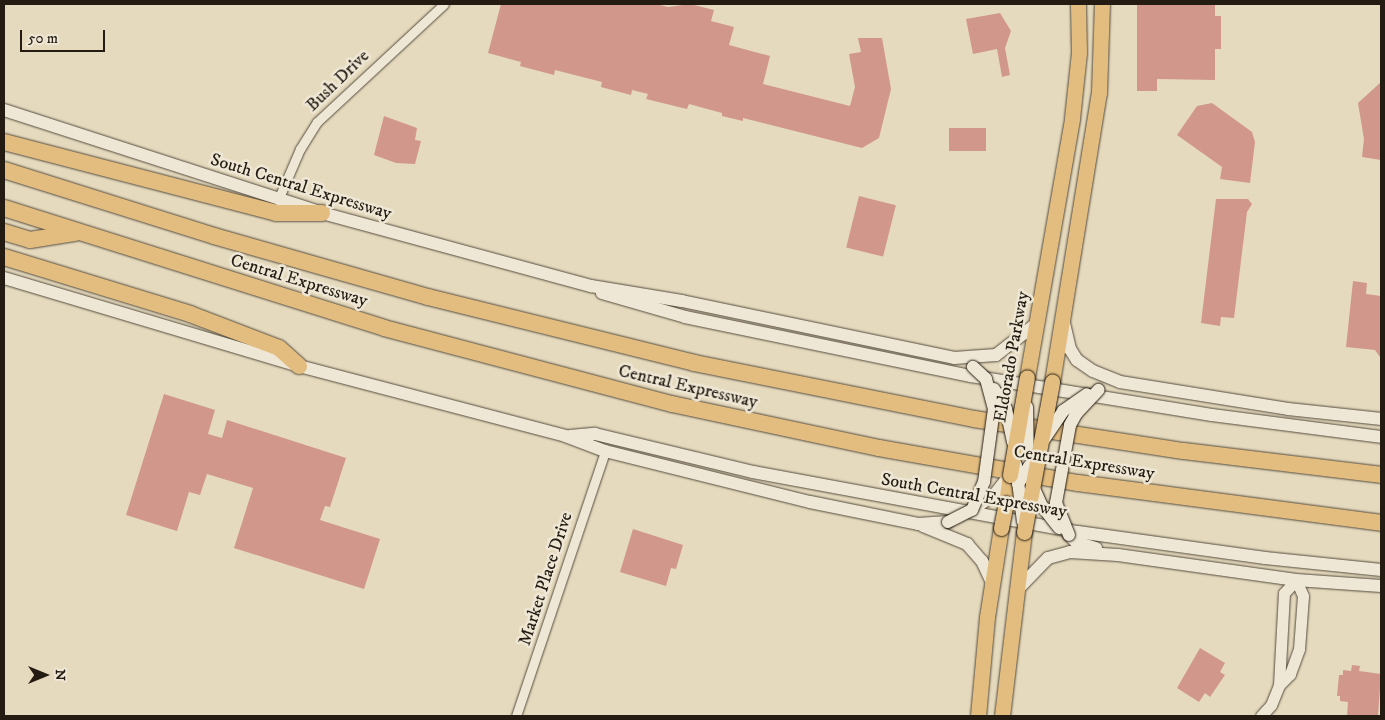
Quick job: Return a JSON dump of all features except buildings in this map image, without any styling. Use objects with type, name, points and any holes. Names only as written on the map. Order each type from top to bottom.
[{"type":"highway","points":[[4,142],[276,213],[322,213]]},
{"type":"highway","name":"Central Expressway","points":[[4,170],[214,236],[428,297],[714,367],[974,419],[1194,452],[1381,475]]},
{"type":"highway","name":"Central Expressway","points":[[4,208],[401,333],[672,404],[879,448],[1069,482],[1381,523]]},
{"type":"highway","points":[[4,232],[30,240],[80,232]]},
{"type":"highway","points":[[4,257],[190,314],[279,348],[299,366]]},
{"type":"main road","name":"Eldorado Parkway","points":[[1002,716],[1024,532],[1023,465],[1027,377],[1072,118],[1079,54],[1078,4]]},
{"type":"main road","name":"Eldorado Parkway","points":[[978,716],[992,582],[1006,503],[1045,418],[1052,382],[1099,93],[1102,4]]},
{"type":"main road","name":"South Central Expressway","points":[[4,110],[278,200],[591,286],[682,301],[954,358]]},
{"type":"main road","name":"South Central Expressway","points":[[4,278],[299,366],[565,436],[605,451],[810,502],[918,524]]},
{"type":"main road","name":"South Central Expressway","points":[[591,286],[610,298],[685,317],[971,376],[1212,415],[1381,437]]},
{"type":"main road","points":[[1064,311],[1066,338],[1073,355],[1086,368],[1120,382],[1288,409],[1381,419]]},
{"type":"main road","points":[[954,358],[996,355],[1036,324]]},
{"type":"main road","points":[[954,358],[973,367],[986,380],[1006,409],[1023,465],[1050,516],[1073,539],[1118,555]]},
{"type":"main road","points":[[972,510],[984,482],[994,418],[993,400],[986,380]]},
{"type":"main road","points":[[918,524],[948,522],[972,510],[995,494],[1023,465],[1063,411],[1080,398],[1120,382]]},
{"type":"main road","points":[[1073,539],[1056,503],[1070,425],[1076,414],[1098,390]]},
{"type":"main road","name":"South Central Expressway","points":[[565,436],[594,434],[752,472],[934,508],[1112,538],[1265,558],[1381,570]]},
{"type":"main road","points":[[1023,465],[1030,465],[1023,465]]},
{"type":"main road","points":[[918,524],[967,544],[982,561],[992,582]]},
{"type":"main road","points":[[1016,590],[1037,567],[1054,555],[1070,552],[1118,555],[1296,580],[1381,586]]},
{"type":"main road","points":[[979,695],[986,716]]},
{"type":"street","name":"Bush Drive","points":[[278,200],[297,154],[317,122],[444,4]]},
{"type":"street","name":"Market Place Drive","points":[[516,716],[605,451]]},
{"type":"street","points":[[1261,716],[1271,705],[1279,684],[1284,593],[1296,580],[1303,596],[1299,648],[1290,674],[1279,684]]}]
